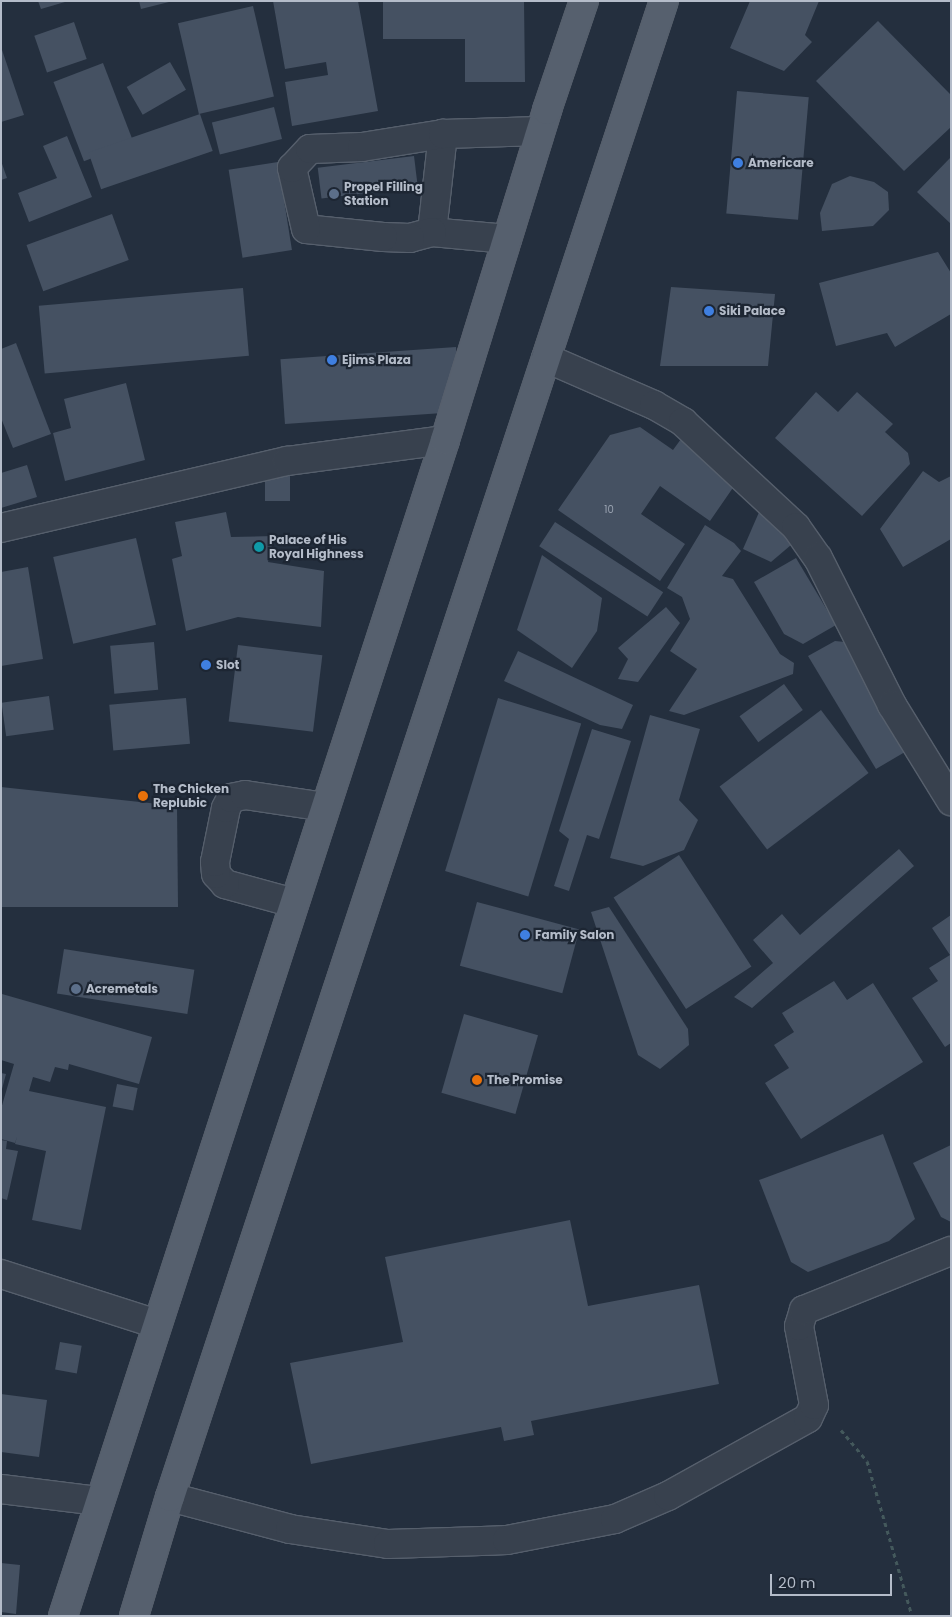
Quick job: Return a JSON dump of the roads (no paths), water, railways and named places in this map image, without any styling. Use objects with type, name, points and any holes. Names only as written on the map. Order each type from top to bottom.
[{"type":"main road","points":[[63,1616],[445,440],[540,130],[584,1]]},
{"type":"main road","points":[[134,1616],[170,1497],[664,1]]},
{"type":"street","points":[[507,239],[432,232],[410,238],[383,237],[306,229],[292,168],[310,149],[362,147],[443,134],[540,130]]},
{"type":"street","points":[[432,232],[443,134]]},
{"type":"street","points":[[546,358],[654,405],[683,422],[796,528],[818,558],[892,705],[951,801]]},
{"type":"street","points":[[1,528],[287,462],[445,440]]},
{"type":"street","points":[[294,903],[225,884],[216,874],[215,862],[226,808],[231,798],[245,795],[325,807]]},
{"type":"street","points":[[170,1497],[290,1529],[388,1544],[507,1540],[615,1519],[668,1496],[808,1418],[814,1405],[799,1326],[804,1310],[951,1251]]},
{"type":"street","points":[[1,1274],[157,1324]]},
{"type":"street","points":[[1,1490],[99,1501]]},
{"type":"place","name":"Americare","points":[[738,163]]},
{"type":"place","name":"Propel Filling Station","points":[[334,194]]},
{"type":"place","name":"Siki Palace","points":[[709,311]]},
{"type":"place","name":"Ejims Plaza","points":[[332,360]]},
{"type":"place","name":"Palace of His Royal Highness","points":[[259,547]]},
{"type":"place","name":"Slot","points":[[206,665]]},
{"type":"place","name":"The Chicken Replubic","points":[[143,796]]},
{"type":"place","name":"Family Salon","points":[[525,935]]},
{"type":"place","name":"Acremetals","points":[[76,989]]},
{"type":"place","name":"The Promise","points":[[477,1080]]}]
